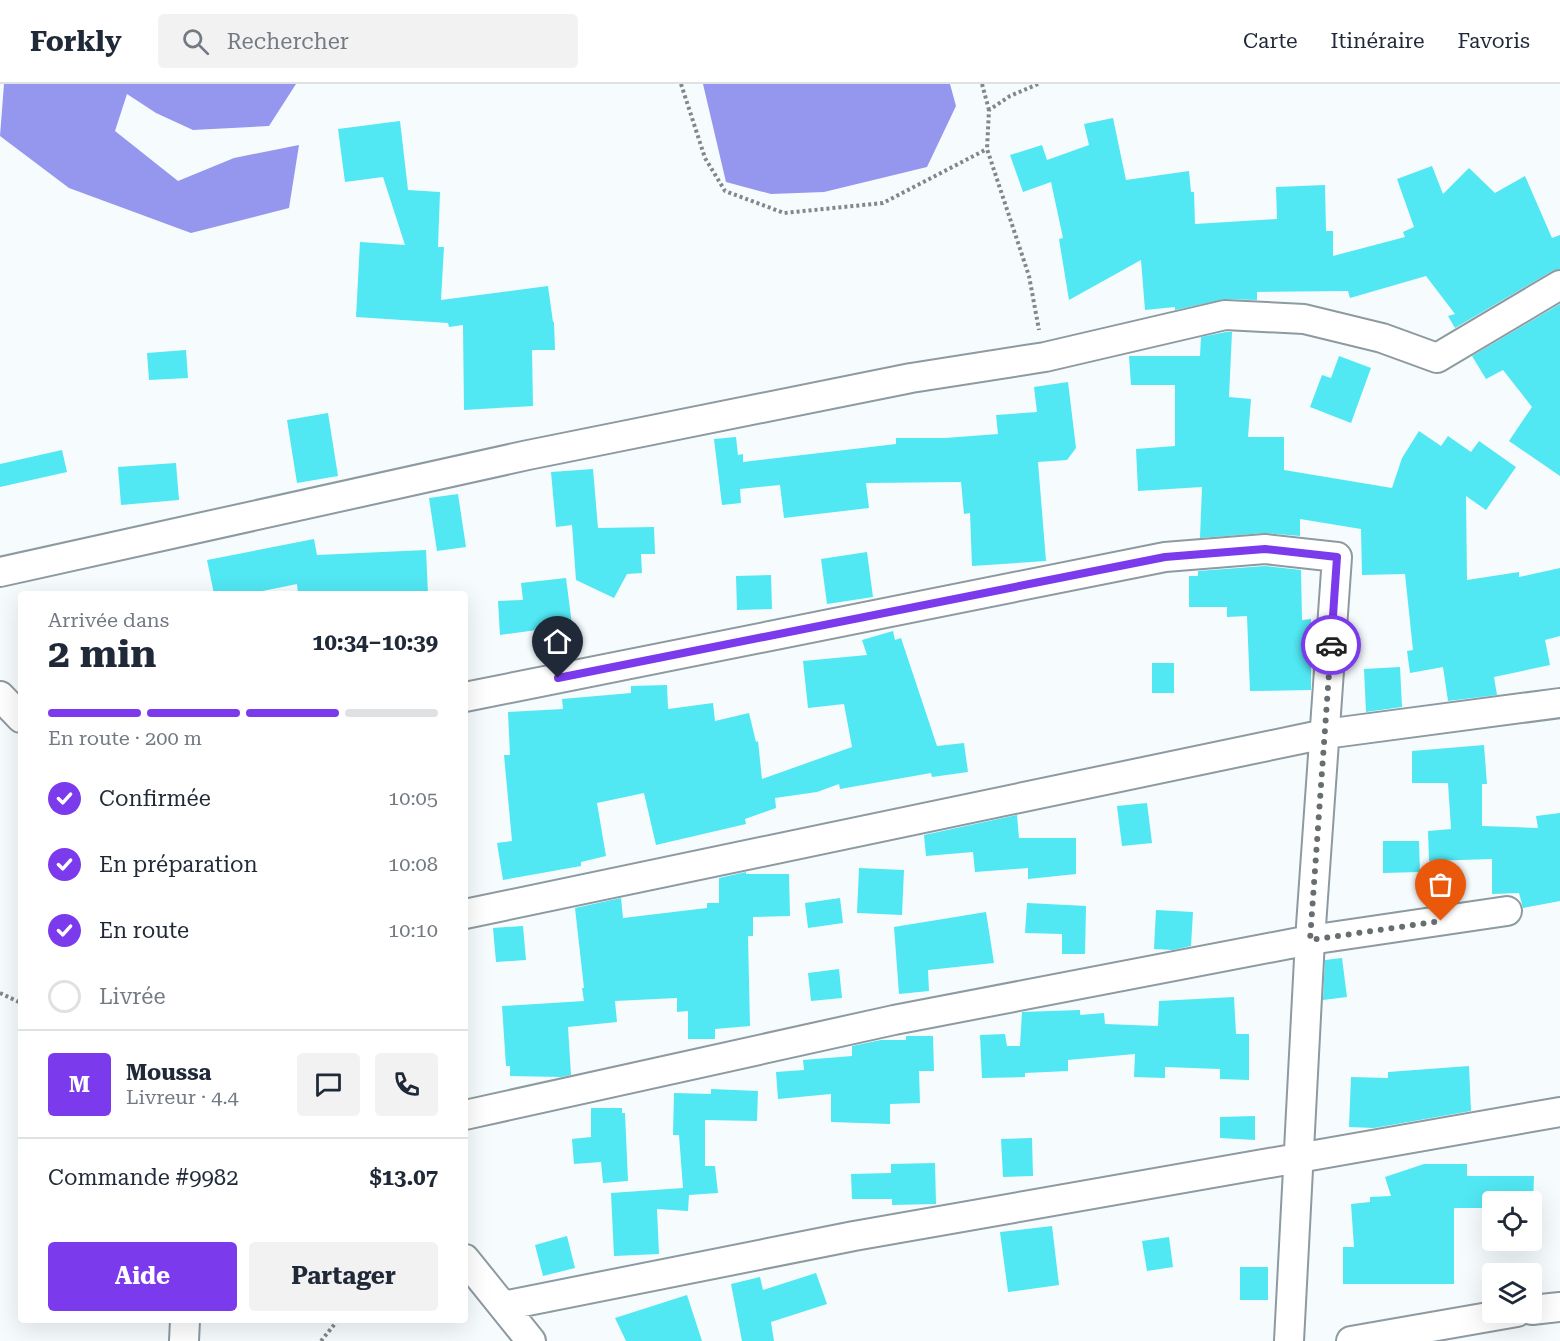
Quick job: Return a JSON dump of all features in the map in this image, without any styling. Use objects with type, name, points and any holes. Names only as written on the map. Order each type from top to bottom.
[{"type":"street","points":[[0,572],[528,455],[911,378],[1044,357],[1225,315],[1304,319],[1382,338],[1437,358],[1560,285]]},
{"type":"street","points":[[468,696],[1165,557],[1265,549],[1337,557],[1310,940],[1289,1341]]},
{"type":"street","points":[[0,696],[18,715]]},
{"type":"street","points":[[468,913],[1325,734],[1560,703]]},
{"type":"street","points":[[468,1114],[894,1020],[1310,940],[1507,911]]},
{"type":"street","points":[[503,1306],[854,1236],[1560,1112]]},
{"type":"street","points":[[468,1263],[531,1341]]},
{"type":"street","points":[[1542,1309],[1560,1307]]},
{"type":"street","points":[[1351,1341],[1482,1318]]},
{"type":"street","points":[[184,1341],[185,1323]]},
{"type":"path","points":[[681,84],[705,158],[725,191],[784,213],[883,203],[987,148]]},
{"type":"path","points":[[982,84],[989,110],[987,148],[1029,276],[1044,357]]},
{"type":"path","points":[[989,110],[1010,96],[1038,84]]},
{"type":"path","points":[[0,993],[18,1002]]},
{"type":"path","points":[[321,1341],[336,1323]]},
{"type":"water","points":[[4,84],[296,84],[269,126],[193,130],[156,113],[127,94],[115,131],[178,181],[234,158],[299,145],[289,208],[191,233],[69,188],[0,136]]},
{"type":"water","points":[[703,84],[950,84],[956,106],[927,167],[824,192],[771,194],[726,182]]},
{"type":"building","points":[[1113,118],[1126,180],[1189,171],[1191,192],[1194,192],[1195,224],[1277,219],[1276,187],[1325,185],[1326,231],[1333,231],[1333,256],[1405,237],[1403,232],[1414,227],[1397,179],[1432,166],[1443,194],[1469,168],[1495,193],[1525,176],[1552,238],[1560,235],[1560,269],[1552,271],[1455,328],[1448,316],[1455,314],[1426,276],[1350,298],[1348,291],[1257,292],[1257,300],[1226,299],[1175,310],[1175,307],[1145,310],[1141,260],[1069,300],[1059,239],[1063,238],[1051,182],[1023,192],[1010,155],[1042,145],[1047,160],[1089,145],[1084,124]]},
{"type":"building","points":[[400,121],[408,190],[440,192],[438,247],[444,247],[441,300],[548,286],[554,322],[555,350],[532,350],[533,406],[464,410],[463,325],[449,327],[448,323],[356,317],[360,242],[405,245],[383,177],[345,182],[338,129]]},
{"type":"building","points":[[1560,304],[1560,476],[1509,441],[1532,407],[1503,370],[1486,379],[1472,356]]},
{"type":"building","points":[[1232,332],[1229,397],[1251,399],[1248,437],[1284,437],[1284,470],[1392,488],[1402,458],[1419,431],[1441,446],[1448,436],[1471,452],[1479,441],[1516,467],[1486,510],[1466,496],[1467,580],[1519,572],[1519,577],[1560,568],[1560,636],[1545,640],[1550,665],[1494,677],[1497,695],[1448,701],[1443,667],[1410,673],[1407,651],[1413,650],[1405,574],[1362,575],[1361,529],[1300,519],[1300,536],[1264,533],[1200,538],[1202,487],[1138,491],[1136,449],[1175,446],[1175,385],[1131,385],[1129,356],[1200,356],[1201,337]]},
{"type":"building","points":[[186,350],[188,378],[149,380],[147,353]]},
{"type":"building","points":[[1339,356],[1371,368],[1351,423],[1310,407],[1322,375],[1331,378]]},
{"type":"building","points":[[1068,382],[1076,448],[1067,460],[1038,462],[1046,561],[972,566],[970,513],[964,514],[961,482],[866,483],[869,508],[784,518],[780,485],[740,489],[741,503],[722,505],[714,439],[736,437],[738,455],[743,454],[743,462],[896,444],[896,438],[945,438],[998,434],[996,415],[1037,412],[1034,387]]},
{"type":"building","points":[[328,413],[338,476],[297,483],[287,420]]},
{"type":"building","points":[[62,450],[67,472],[0,487],[0,464]]},
{"type":"building","points":[[176,463],[179,500],[121,505],[118,467]]},
{"type":"building","points":[[593,469],[598,528],[654,527],[655,554],[641,554],[642,573],[627,574],[614,598],[576,580],[572,525],[556,527],[551,472]]},
{"type":"building","points":[[458,494],[466,547],[437,551],[429,498]]},
{"type":"building","points":[[314,539],[317,555],[426,550],[428,591],[298,591],[297,584],[263,591],[213,591],[207,560]]},
{"type":"building","points":[[867,552],[873,597],[827,604],[821,559]]},
{"type":"building","points":[[1265,566],[1301,570],[1302,620],[1311,619],[1311,690],[1250,691],[1247,616],[1227,617],[1227,607],[1189,607],[1189,576],[1198,576],[1198,571]]},
{"type":"building","points":[[771,575],[772,609],[737,610],[736,576]]},
{"type":"building","points":[[566,578],[572,625],[500,635],[498,601],[523,600],[521,583]]},
{"type":"building","points":[[893,631],[895,640],[901,638],[937,746],[964,743],[968,772],[932,777],[931,773],[840,789],[839,784],[817,792],[775,798],[776,808],[745,819],[746,824],[656,845],[644,793],[597,803],[606,856],[581,862],[581,866],[503,880],[497,843],[512,841],[504,755],[510,755],[508,712],[563,709],[562,699],[631,693],[631,686],[667,685],[668,709],[713,703],[715,721],[749,713],[756,742],[758,741],[762,779],[852,747],[844,704],[808,708],[803,661],[867,655],[862,640]]},
{"type":"building","points":[[1152,663],[1174,663],[1174,693],[1152,693]]},
{"type":"building","points":[[1400,667],[1402,707],[1366,712],[1364,669]]},
{"type":"building","points":[[1484,745],[1487,784],[1482,784],[1482,826],[1538,828],[1536,816],[1560,813],[1560,901],[1523,908],[1519,893],[1492,894],[1492,859],[1429,861],[1428,831],[1451,829],[1448,783],[1412,783],[1412,751]]},
{"type":"building","points":[[1147,803],[1152,843],[1122,846],[1117,806]]},
{"type":"building","points":[[1017,815],[1019,838],[1076,838],[1076,874],[1028,879],[1028,868],[975,872],[973,852],[926,856],[924,835]]},
{"type":"building","points":[[1383,841],[1419,841],[1420,872],[1383,873]]},
{"type":"building","points":[[859,868],[904,870],[902,915],[857,913]]},
{"type":"building","points":[[746,872],[746,874],[789,874],[790,916],[753,917],[753,936],[748,936],[750,1026],[715,1029],[715,1039],[688,1039],[688,1011],[677,1012],[677,998],[615,1001],[617,1022],[568,1027],[571,1075],[561,1077],[510,1076],[510,1066],[506,1066],[502,1006],[584,1001],[575,908],[621,898],[623,918],[707,908],[707,903],[719,903],[719,878]]},
{"type":"building","points":[[840,898],[843,923],[808,928],[805,903]]},
{"type":"building","points":[[1027,903],[1086,906],[1085,954],[1062,954],[1062,934],[1025,933]]},
{"type":"building","points":[[1156,910],[1193,912],[1191,946],[1173,950],[1154,949]]},
{"type":"building","points":[[986,912],[994,963],[928,970],[929,991],[899,994],[894,927]]},
{"type":"building","points":[[523,926],[526,960],[496,962],[493,928]]},
{"type":"building","points":[[1342,958],[1347,997],[1323,1000],[1325,960]]},
{"type":"building","points":[[839,969],[842,998],[811,1001],[808,973]]},
{"type":"building","points":[[1234,997],[1236,1034],[1249,1034],[1249,1080],[1220,1079],[1220,1069],[1165,1067],[1165,1078],[1134,1077],[1135,1054],[1068,1060],[1068,1071],[1025,1073],[1025,1077],[982,1078],[980,1035],[1005,1034],[1007,1046],[1020,1046],[1022,1012],[1080,1010],[1080,1015],[1104,1013],[1105,1024],[1158,1026],[1159,1001]]},
{"type":"building","points":[[906,1036],[933,1036],[934,1071],[919,1071],[920,1103],[890,1104],[890,1124],[831,1122],[831,1094],[778,1099],[776,1072],[804,1070],[803,1060],[852,1056],[852,1046],[881,1040],[906,1040]]},
{"type":"building","points":[[1469,1066],[1471,1111],[1374,1128],[1349,1127],[1351,1077],[1388,1078],[1388,1072]]},
{"type":"building","points":[[711,1089],[758,1091],[757,1121],[705,1120],[705,1166],[715,1166],[718,1193],[689,1195],[688,1211],[657,1209],[659,1254],[614,1256],[611,1193],[683,1188],[679,1135],[673,1135],[674,1093],[711,1094]]},
{"type":"building","points":[[591,1108],[622,1108],[622,1113],[625,1113],[628,1181],[603,1183],[601,1162],[574,1164],[572,1139],[591,1137]]},
{"type":"building","points":[[1255,1116],[1255,1140],[1220,1138],[1220,1117]]},
{"type":"building","points":[[1032,1138],[1033,1176],[1003,1177],[1001,1139]]},
{"type":"building","points":[[935,1163],[936,1204],[892,1205],[892,1199],[852,1199],[851,1174],[891,1173],[891,1164]]},
{"type":"building","points":[[1424,1164],[1467,1164],[1467,1176],[1534,1176],[1533,1191],[1482,1191],[1482,1208],[1454,1208],[1454,1284],[1343,1284],[1343,1247],[1354,1247],[1351,1204],[1370,1202],[1370,1197],[1391,1196],[1385,1177]]},
{"type":"building","points":[[1052,1226],[1059,1285],[1008,1292],[1000,1232]]},
{"type":"building","points":[[567,1236],[575,1268],[543,1276],[535,1245]]},
{"type":"building","points":[[1169,1237],[1173,1267],[1147,1271],[1142,1241]]},
{"type":"building","points":[[1240,1267],[1268,1267],[1268,1300],[1240,1300]]},
{"type":"building","points":[[816,1273],[827,1304],[771,1322],[774,1341],[742,1341],[731,1284],[760,1277],[763,1290]]},
{"type":"building","points":[[687,1295],[702,1341],[626,1341],[615,1318]]},
{"type":"way so far","points":[[1331,645],[1310,940],[1441,921]]},
{"type":"route","points":[[558,678],[1165,557],[1265,549],[1337,557],[1331,645]]}]
